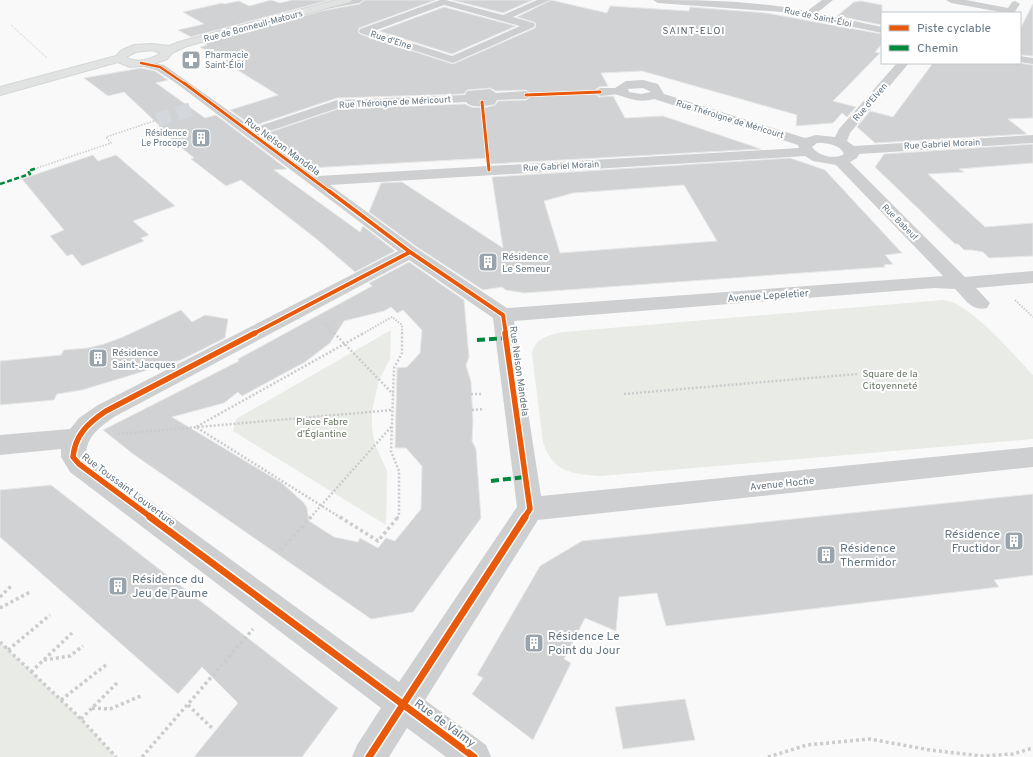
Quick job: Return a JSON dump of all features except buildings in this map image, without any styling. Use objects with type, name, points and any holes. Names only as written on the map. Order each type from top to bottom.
[{"type":"main road","name":"Rue de Bonneuil-Matours","points":[[119,61],[123,54],[131,50],[183,44],[347,0]]},
{"type":"main road","name":"Rue de Bonneuil-Matours","points":[[162,59],[183,44]]},
{"type":"main road","points":[[157,47],[162,59]]},
{"type":"main road","points":[[0,91],[119,61],[141,63]]},
{"type":"street","points":[[320,7],[359,0]]},
{"type":"street","name":"Rue de Saint-Éloi","points":[[658,0],[782,9],[881,30]]},
{"type":"street","points":[[741,6],[742,3],[756,0]]},
{"type":"street","points":[[782,9],[792,0]]},
{"type":"street","points":[[809,15],[828,0]]},
{"type":"street","points":[[951,0],[1010,11],[1015,4]]},
{"type":"street","points":[[992,0],[1027,6]]},
{"type":"street","points":[[504,18],[540,1]]},
{"type":"street","name":"Rue d'Elne","points":[[443,2],[504,18],[530,25],[453,60],[364,31],[443,2]]},
{"type":"street","points":[[1021,58],[1033,61]]},
{"type":"street","name":"Rue Nelson Mandela","points":[[141,63],[162,59],[204,105],[251,133],[410,252],[503,315],[530,509]]},
{"type":"street","name":"Rue d'Elven","points":[[843,151],[844,132],[902,64]]},
{"type":"street","name":"Rue Théroigne de Méricourt","points":[[600,92],[623,91],[624,94],[637,98],[650,98],[654,95],[807,147]]},
{"type":"street","name":"Rue Théroigne de Méricourt","points":[[251,133],[337,104],[471,98],[471,94],[490,93],[490,97],[526,95]]},
{"type":"street","name":"Rue Gabriel Morain","points":[[315,180],[807,147],[816,139],[843,151]]},
{"type":"street","name":"Rue Gabriel Morain","points":[[807,147],[826,160],[843,151],[1033,139]]},
{"type":"street","name":"Rue Babeuf","points":[[843,151],[960,283],[980,303]]},
{"type":"street","name":"Rue Toussaint Louverture","points":[[403,704],[79,464],[72,457],[76,438],[88,423],[106,411],[410,252]]},
{"type":"street","name":"Avenue Lepeletier","points":[[503,315],[934,282],[960,283],[1033,277]]},
{"type":"street","points":[[0,445],[76,438]]},
{"type":"street","name":"Avenue Hoche","points":[[530,509],[1033,457]]},
{"type":"street","points":[[369,757],[530,509]]},
{"type":"street","name":"Rue de Valmy","points":[[403,704],[474,757]]},
{"type":"path","points":[[10,25],[50,60]]},
{"type":"path","points":[[37,168],[111,144],[106,137],[157,120]]},
{"type":"path","points":[[392,317],[402,325],[402,353],[394,368],[394,402],[392,410],[394,416],[391,451],[400,470],[398,516],[378,541],[196,427],[392,317]]},
{"type":"path","points":[[320,320],[393,394]]},
{"type":"path","points":[[624,394],[857,374]]},
{"type":"path","points":[[471,394],[482,394]]},
{"type":"path","points":[[472,410],[484,409]]},
{"type":"path","points":[[76,438],[392,410]]},
{"type":"path","points":[[281,550],[392,427]]},
{"type":"path","points":[[0,597],[12,586]]},
{"type":"path","points":[[0,608],[30,592]]},
{"type":"path","points":[[142,757],[272,606]]},
{"type":"path","points":[[8,650],[50,615]]},
{"type":"path","points":[[31,672],[72,633]]},
{"type":"path","points":[[0,642],[80,719],[116,757]]},
{"type":"path","points":[[43,660],[70,656],[83,646]]},
{"type":"path","points":[[60,700],[106,665]]},
{"type":"path","points":[[80,719],[118,682]]},
{"type":"path","points":[[92,708],[110,710],[144,695]]},
{"type":"path","points":[[188,704],[213,729]]},
{"type":"path","points":[[768,757],[807,745],[870,739],[930,750],[982,756],[1013,754],[1033,748]]},
{"type":"green space","name":"Square de la Citoyenneté","points":[[943,300],[953,302],[965,309],[977,319],[1003,343],[1033,375],[1033,439],[600,476],[564,470],[552,460],[543,442],[532,354],[536,344],[540,340],[549,336],[564,332]]},
{"type":"green space","name":"Place Fabre d'Églantine","points":[[391,330],[390,359],[379,380],[372,411],[372,428],[375,445],[387,471],[386,525],[233,431],[236,419]]},
{"type":"green space","points":[[0,642],[81,719],[116,757],[0,757]]},
{"type":"tunnel","points":[[157,120],[192,109]]},
{"type":"marked path","points":[[0,184],[30,174],[28,171],[37,168]]},
{"type":"marked path","points":[[477,340],[506,338]]},
{"type":"marked path","points":[[491,481],[525,477]]},
{"type":"cycle path","points":[[141,63],[160,67],[180,80],[410,252],[503,315],[530,509],[369,757]]},
{"type":"cycle path","points":[[526,95],[600,92]]},
{"type":"cycle path","points":[[482,102],[489,170]]},
{"type":"cycle path","points":[[410,252],[106,411],[88,424],[79,435],[73,457],[79,464],[474,757]]},
{"type":"place","name":"Pharmacie Saint-Éloi","points":[[191,60]]},
{"type":"place","name":"Résidence Le Procope","points":[[201,138]]},
{"type":"place","name":"Résidence Le Semeur","points":[[488,262]]},
{"type":"place","name":"Résidence Saint-Jacques","points":[[98,358]]},
{"type":"place","name":"Résidence Fructidor","points":[[1014,541]]},
{"type":"place","name":"Résidence Thermidor","points":[[826,555]]},
{"type":"place","name":"Résidence du Jeu de Paume","points":[[118,586]]},
{"type":"place","name":"Résidence Le Point du Jour","points":[[534,643]]},
{"type":"district","name":"SAINT-ELOI","points":[[694,30]]}]
